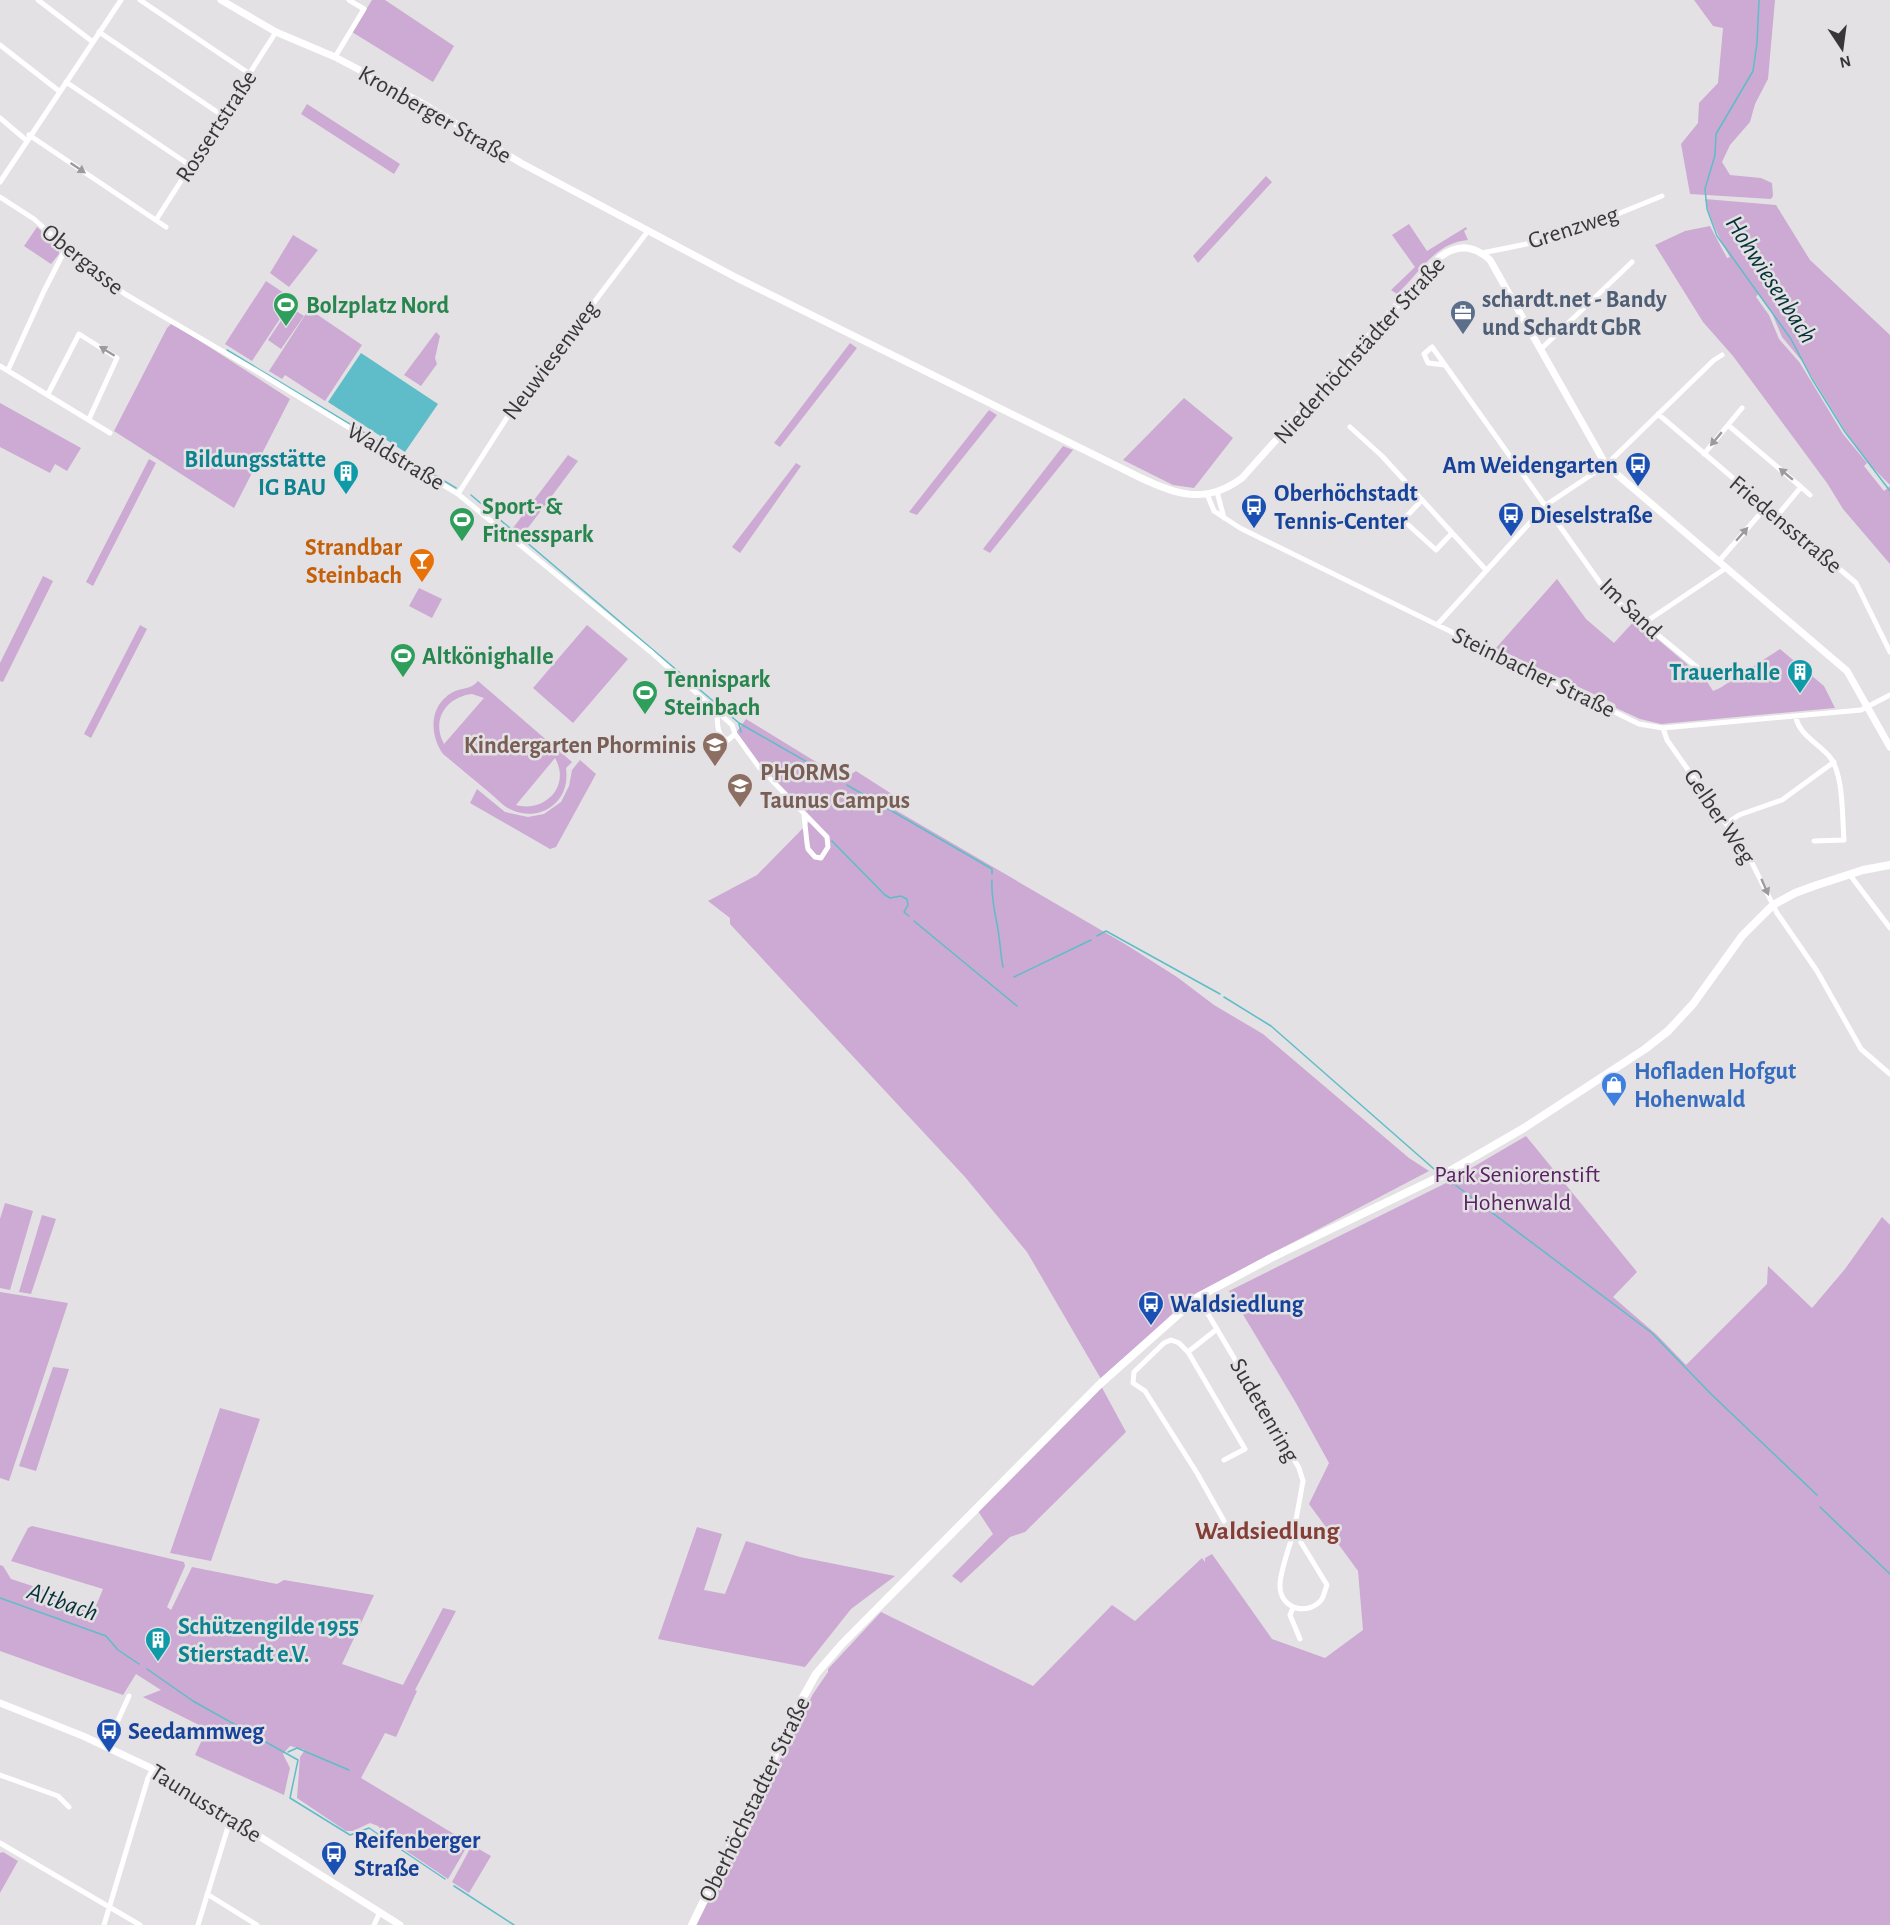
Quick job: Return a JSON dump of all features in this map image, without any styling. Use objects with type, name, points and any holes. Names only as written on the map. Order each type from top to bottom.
[{"type":"main road","name":"Oberhöchstadter Straße","points":[[692,1925],[816,1674],[842,1644],[1100,1384],[1198,1297],[1271,1258],[1436,1179],[1524,1128],[1645,1049],[1668,1031],[1692,1004],[1742,936],[1773,905],[1795,893],[1850,874],[1890,865]]},
{"type":"street","points":[[38,0],[93,42]]},
{"type":"street","points":[[0,182],[121,0]]},
{"type":"street","points":[[140,0],[250,74]]},
{"type":"street","name":"Kronberger Straße","points":[[221,0],[276,32],[334,57],[420,102],[521,164],[820,320],[1154,484],[1182,494],[1207,494]]},
{"type":"street","points":[[334,57],[364,9],[349,0]]},
{"type":"street","points":[[99,32],[223,116]]},
{"type":"street","name":"Rossertstraße","points":[[156,220],[276,32]]},
{"type":"street","points":[[0,45],[60,91]]},
{"type":"street","points":[[66,82],[191,166]]},
{"type":"street","points":[[0,118],[166,227]]},
{"type":"street","name":"Grenzweg","points":[[1482,253],[1561,237],[1662,196]]},
{"type":"street","name":"Obergasse","points":[[0,197],[34,219],[66,248],[125,294],[168,318]]},
{"type":"street","name":"Neuwiesenweg","points":[[458,494],[508,416],[648,231]]},
{"type":"street","name":"Niederhöchstädter Straße","points":[[1207,494],[1235,483],[1249,471],[1440,257],[1448,251],[1465,247],[1482,253],[1490,260],[1606,465],[1846,671],[1890,747]]},
{"type":"street","points":[[8,370],[66,248]]},
{"type":"street","points":[[1540,350],[1632,262]]},
{"type":"street","name":"Waldstraße","points":[[168,318],[458,494],[652,653],[732,725],[735,734],[759,767],[827,837],[827,851],[821,858],[817,859],[808,849],[804,815]]},
{"type":"street","points":[[48,394],[79,334],[117,358],[89,419]]},
{"type":"street","points":[[1437,625],[1546,506],[1606,465],[1714,360],[1722,355]]},
{"type":"street","name":"Im Sand","points":[[1445,365],[1608,594],[1698,668],[1701,675]]},
{"type":"street","points":[[0,366],[110,433]]},
{"type":"street","points":[[1704,454],[1742,408]]},
{"type":"street","name":"Friedensstraße","points":[[1658,414],[1856,583],[1890,652]]},
{"type":"street","points":[[1728,425],[1810,495]]},
{"type":"street","points":[[1350,427],[1364,438],[1486,570]]},
{"type":"street","points":[[1777,516],[1801,487]]},
{"type":"street","points":[[1216,492],[1224,518]]},
{"type":"street","name":"Steinbacher Straße","points":[[1207,494],[1214,511],[1240,528],[1640,724],[1663,728],[1796,717],[1867,708]]},
{"type":"street","points":[[1422,500],[1403,520],[1436,550],[1452,533]]},
{"type":"street","points":[[1719,561],[1766,507]]},
{"type":"street","points":[[1644,623],[1726,568]]},
{"type":"street","points":[[1867,708],[1890,695]]},
{"type":"street","name":"Waldstraße","points":[[717,710],[720,735],[728,740],[735,734]]},
{"type":"street","points":[[1796,717],[1802,730],[1834,762],[1838,776],[1844,840],[1814,841]]},
{"type":"street","name":"Gelber Weg","points":[[1663,728],[1667,740],[1727,823],[1756,869],[1773,905],[1817,971],[1861,1049],[1890,1074]]},
{"type":"street","points":[[1727,823],[1739,815],[1782,800],[1834,762]]},
{"type":"street","points":[[1850,874],[1890,928]]},
{"type":"street","name":"Sudetenring","points":[[1198,1297],[1299,1468],[1303,1481],[1294,1531],[1280,1587],[1293,1608],[1290,1615],[1300,1639]]},
{"type":"street","points":[[1188,1352],[1217,1329]]},
{"type":"street","points":[[1224,1460],[1245,1449],[1188,1352],[1179,1342],[1171,1340],[1164,1343],[1134,1372],[1133,1383],[1145,1391],[1197,1473],[1224,1521]]},
{"type":"street","points":[[1293,1608],[1302,1609],[1314,1606],[1323,1598],[1327,1585],[1294,1531]]},
{"type":"street","points":[[106,1747],[129,1696]]},
{"type":"street","name":"Taunusstraße","points":[[0,1703],[153,1769],[400,1925]]},
{"type":"street","points":[[104,1925],[146,1785],[153,1769]]},
{"type":"street","points":[[0,1775],[58,1796],[69,1807]]},
{"type":"street","points":[[198,1925],[231,1817]]},
{"type":"street","points":[[0,1843],[140,1925]]},
{"type":"street","points":[[207,1894],[257,1925]]},
{"type":"street","points":[[374,1925],[380,1912]]},
{"type":"green space","points":[[372,0],[385,0],[454,46],[433,82],[352,32]]},
{"type":"green space","points":[[1694,0],[1775,0],[1768,79],[1755,104],[1750,122],[1730,145],[1722,162],[1730,175],[1761,178],[1772,183],[1773,196],[1771,199],[1690,194],[1681,144],[1698,123],[1699,103],[1718,83],[1723,28],[1713,26]]},
{"type":"green space","points":[[307,104],[400,164],[394,174],[301,114]]},
{"type":"green space","points":[[1266,176],[1272,182],[1198,263],[1193,256]]},
{"type":"green space","points":[[1705,199],[1776,205],[1810,260],[1890,335],[1890,485],[1868,463],[1802,361],[1782,337],[1772,313],[1758,294],[1756,297],[1769,315],[1779,339],[1800,363],[1843,434],[1867,463],[1864,466],[1884,491],[1890,486],[1890,564],[1843,509],[1827,483],[1733,356],[1703,322],[1655,245],[1685,231],[1710,226],[1727,258],[1730,257]]},
{"type":"green space","points":[[1409,224],[1427,251],[1466,227],[1464,231],[1468,240],[1456,242],[1437,253],[1397,294],[1391,290],[1415,267],[1392,235]]},
{"type":"green space","points":[[37,227],[59,247],[59,254],[51,264],[24,246]]},
{"type":"green space","points":[[293,235],[318,250],[289,287],[270,273]]},
{"type":"green space","points":[[266,281],[293,299],[252,361],[225,344]]},
{"type":"green space","name":"Bolzplatz Nord","points":[[290,307],[304,316],[281,349],[268,340]]},
{"type":"green space","points":[[309,309],[362,345],[325,401],[285,375],[282,379],[269,371]]},
{"type":"green space","points":[[172,323],[290,399],[234,508],[114,431],[167,328]]},
{"type":"green space","points":[[436,332],[440,336],[435,358],[437,364],[421,386],[404,375]]},
{"type":"green space","points":[[850,343],[857,348],[780,447],[774,443]]},
{"type":"green space","points":[[1184,398],[1233,438],[1194,488],[1173,485],[1123,460]]},
{"type":"green space","points":[[0,403],[81,448],[67,471],[55,464],[50,473],[0,447]]},
{"type":"green space","points":[[989,410],[997,415],[917,515],[909,512]]},
{"type":"green space","points":[[1063,446],[1073,450],[990,553],[983,549]]},
{"type":"green space","points":[[568,455],[578,461],[519,540],[510,532]]},
{"type":"green space","points":[[149,459],[156,463],[93,586],[86,582]]},
{"type":"green space","points":[[796,463],[801,466],[740,553],[732,547]]},
{"type":"green space","points":[[43,576],[53,581],[3,682],[0,681],[0,663]]},
{"type":"green space","points":[[1557,579],[1586,619],[1614,643],[1635,620],[1695,671],[1694,678],[1701,683],[1706,680],[1713,691],[1780,649],[1824,686],[1835,708],[1661,724],[1640,719],[1616,708],[1615,704],[1496,648]]},
{"type":"green space","points":[[419,588],[442,599],[432,618],[409,606]]},
{"type":"green space","points":[[140,625],[147,629],[91,738],[84,734]]},
{"type":"green space","points":[[587,625],[628,659],[573,723],[533,688]]},
{"type":"green space","points":[[478,681],[572,762],[566,768],[566,784],[562,794],[548,809],[527,814],[509,809],[443,754],[438,746],[434,720],[439,704],[453,692]],"holes":[[[472,694],[484,698],[444,744],[439,726],[443,711],[455,700]],[[555,758],[560,778],[552,795],[537,805],[516,805]]]},
{"type":"green space","points":[[746,719],[844,779],[856,771],[895,796],[892,808],[1125,944],[1177,977],[1214,1005],[1263,1034],[1409,1158],[1429,1171],[1193,1295],[1101,1379],[1027,1252],[965,1177],[730,924],[730,918],[708,901],[757,875],[811,820],[754,760],[736,733]]},
{"type":"green space","points":[[580,760],[596,774],[556,847],[550,849],[470,803],[477,789],[505,812],[528,817],[544,814],[561,802],[569,786],[572,770]]},
{"type":"green space","name":"Park Seniorenstift Hohenwald","points":[[1526,1136],[1637,1272],[1613,1297],[1657,1335],[1686,1365],[1767,1284],[1768,1266],[1812,1308],[1845,1269],[1882,1217],[1890,1225],[1890,1925],[696,1925],[813,1694],[828,1669],[881,1612],[1033,1686],[1112,1605],[1135,1621],[1202,1558],[1205,1562],[1205,1558],[1212,1554],[1272,1639],[1325,1658],[1363,1630],[1358,1571],[1309,1504],[1329,1463],[1229,1291],[1446,1183],[1449,1184],[1451,1180]]},
{"type":"green space","points":[[5,1203],[33,1211],[10,1290],[0,1288],[0,1219]]},
{"type":"green space","points":[[42,1215],[56,1219],[31,1294],[19,1292]]},
{"type":"green space","points":[[0,1292],[68,1303],[9,1481],[0,1478]]},
{"type":"green space","points":[[53,1367],[69,1369],[36,1471],[19,1466]]},
{"type":"green space","points":[[1100,1384],[1126,1432],[1025,1532],[1010,1537],[961,1583],[952,1576],[993,1534],[976,1508]]},
{"type":"green space","points":[[220,1408],[260,1419],[211,1561],[170,1553]]},
{"type":"green space","points":[[32,1526],[184,1562],[185,1566],[167,1607],[171,1610],[192,1567],[277,1584],[284,1580],[374,1595],[342,1664],[403,1685],[443,1608],[456,1611],[415,1690],[417,1691],[396,1737],[385,1733],[361,1778],[469,1843],[448,1879],[390,1840],[378,1826],[370,1823],[353,1831],[346,1831],[297,1798],[300,1757],[305,1750],[290,1746],[283,1754],[290,1768],[284,1795],[195,1755],[207,1729],[143,1697],[161,1690],[136,1674],[123,1695],[0,1651],[0,1565],[11,1579],[51,1592],[93,1613],[103,1589],[11,1561],[28,1528]]},
{"type":"green space","points":[[697,1527],[722,1534],[704,1590],[725,1594],[746,1541],[800,1557],[895,1576],[851,1609],[805,1667],[658,1639]]},
{"type":"green space","points":[[472,1845],[491,1856],[469,1893],[452,1882]]},
{"type":"green space","points":[[3,1852],[18,1861],[0,1893],[0,1853]]},
{"type":"water","points":[[361,353],[438,404],[405,452],[328,402]]},
{"type":"waterway","name":"Hohwiesenbach","points":[[1759,0],[1753,71],[1716,134],[1715,155],[1705,189],[1707,209],[1717,236],[1791,339],[1812,379],[1845,432],[1890,491]]},
{"type":"waterway","points":[[227,350],[456,488]]},
{"type":"waterway","points":[[471,495],[739,723],[842,782]]},
{"type":"waterway","points":[[739,724],[741,732]]},
{"type":"waterway","points":[[847,785],[992,869],[992,874]]},
{"type":"waterway","points":[[832,841],[885,895],[890,898],[901,896],[907,899],[908,905],[904,912],[909,916]]},
{"type":"waterway","points":[[992,880],[1003,967]]},
{"type":"waterway","points":[[914,921],[1017,1006]]},
{"type":"waterway","points":[[1097,936],[1106,931],[1220,994]]},
{"type":"waterway","points":[[1014,977],[1091,940]]},
{"type":"waterway","points":[[1224,997],[1271,1026],[1434,1169]]},
{"type":"waterway","points":[[1450,1181],[1652,1333],[1711,1394],[1817,1495]]},
{"type":"waterway","points":[[1820,1507],[1890,1574]]},
{"type":"waterway","name":"Altbach","points":[[0,1598],[106,1636],[118,1650],[139,1664]]},
{"type":"waterway","name":"Altbach","points":[[147,1669],[193,1701],[298,1760],[290,1798],[350,1835],[369,1828],[445,1879]]},
{"type":"waterway","name":"Altbach","points":[[288,1752],[297,1748],[349,1770]]},
{"type":"waterway","name":"Altbach","points":[[454,1886],[514,1925]]},
{"type":"place","name":"Bolzplatz Nord","points":[[286,328]]},
{"type":"place","name":"schardt.net - Bandy und Schardt GbR","points":[[1463,336]]},
{"type":"place","name":"Am Weidengarten","points":[[1638,488]]},
{"type":"place","name":"Bildungsstätte IG BAU","points":[[346,496]]},
{"type":"place","name":"Oberhöchstadt Tennis-Center","points":[[1254,530]]},
{"type":"place","name":"Dieselstraße","points":[[1511,538]]},
{"type":"place","name":"Sport- & Fitnesspark","points":[[462,543]]},
{"type":"place","name":"Strandbar Steinbach","points":[[422,584]]},
{"type":"place","name":"Altkönighalle","points":[[403,679]]},
{"type":"place","name":"Trauerhalle","points":[[1800,695]]},
{"type":"place","name":"Tennispark Steinbach","points":[[645,716]]},
{"type":"place","name":"Kindergarten Phorminis","points":[[715,768]]},
{"type":"place","name":"PHORMS Taunus Campus","points":[[740,809]]},
{"type":"place","name":"Hofladen Hofgut Hohenwald","points":[[1614,1108]]},
{"type":"place","name":"Waldsiedlung","points":[[1151,1327]]},
{"type":"place","name":"Schützengilde 1955 Stierstadt e.V.","points":[[158,1663]]},
{"type":"place","name":"Seedammweg","points":[[109,1754]]},
{"type":"place","name":"Reifenberger Straße","points":[[334,1877]]},
{"type":"district","name":"Waldsiedlung","points":[[1267,1530]]}]
